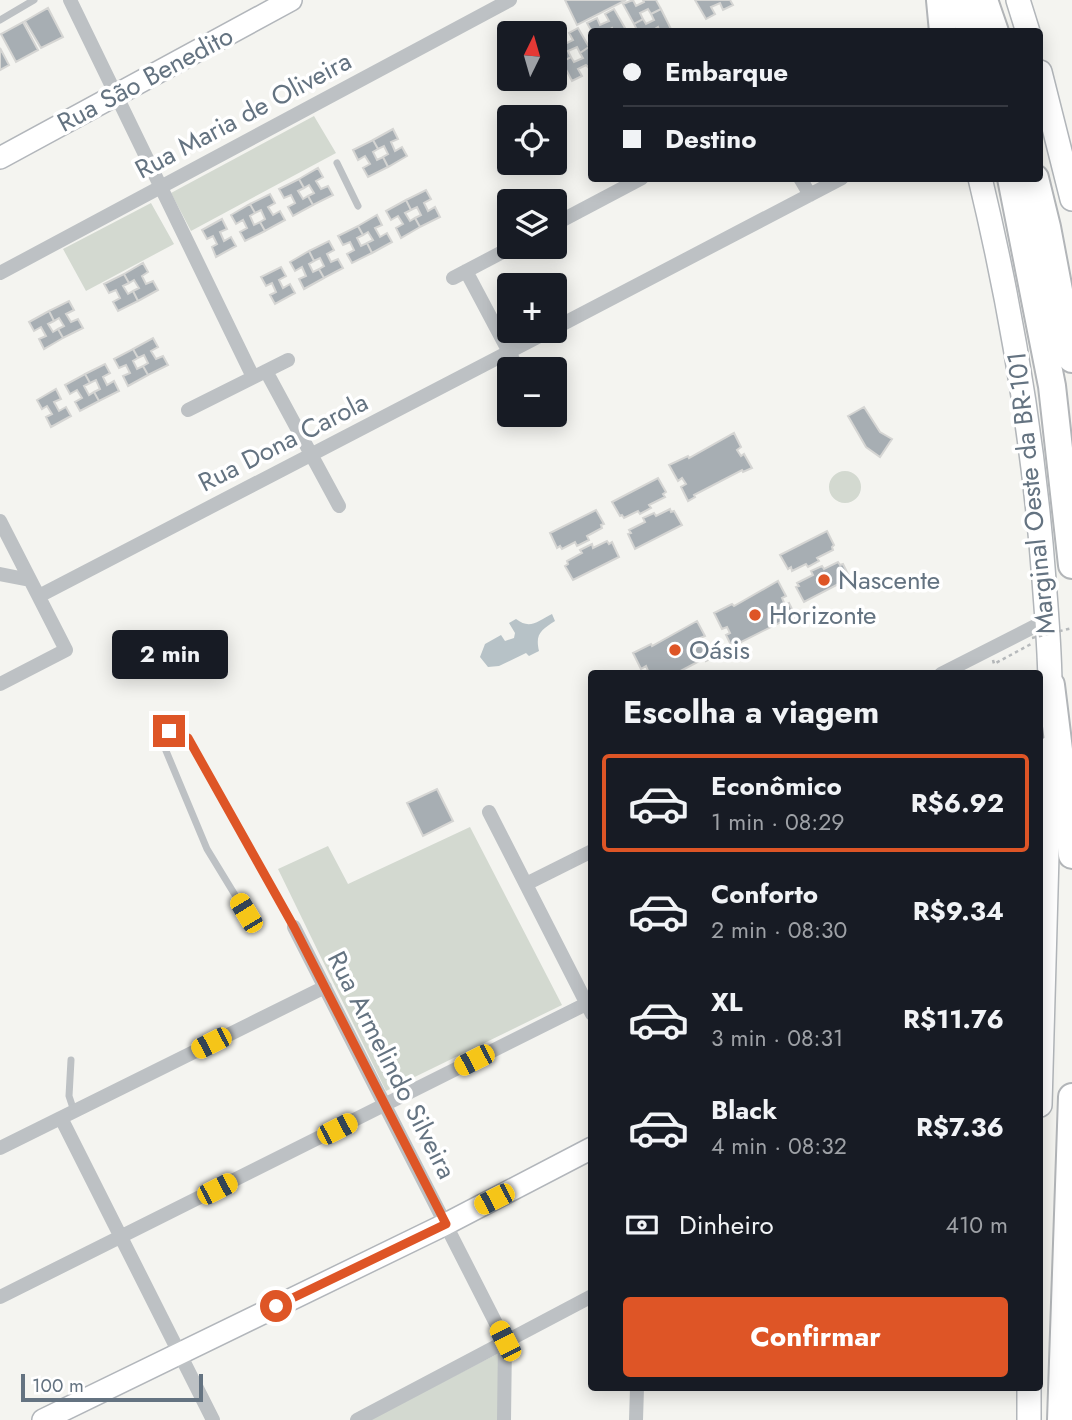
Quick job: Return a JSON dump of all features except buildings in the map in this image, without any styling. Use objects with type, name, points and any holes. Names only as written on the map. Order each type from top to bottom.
[{"type":"highway","points":[[940,0],[943,28]]},
{"type":"highway","points":[[960,0],[970,28]]},
{"type":"highway","points":[[985,0],[994,28]]},
{"type":"highway","points":[[1012,182],[1052,386],[1072,565]]},
{"type":"highway","points":[[1036,182],[1072,359]]},
{"type":"highway","points":[[1051,685],[1072,855]]},
{"type":"highway","points":[[1061,1420],[1072,1097]]},
{"type":"main road","points":[[927,0],[936,28]]},
{"type":"main road","points":[[1018,0],[1027,28]]},
{"type":"main road","points":[[1043,84],[1072,200]]},
{"type":"main road","name":"Marginal Oeste da BR-101","points":[[981,182],[1001,266],[1017,355],[1041,544],[1051,685],[1045,769],[1043,922]]},
{"type":"main road","points":[[1029,1391],[1029,1420]]},
{"type":"street","points":[[70,0],[160,188],[259,374],[311,454],[339,506]]},
{"type":"street","name":"Rua São Benedito","points":[[0,158],[291,0]]},
{"type":"street","name":"Rua Maria de Oliveira","points":[[0,273],[510,0]]},
{"type":"street","points":[[567,218],[634,182]]},
{"type":"street","points":[[802,182],[810,195]]},
{"type":"street","points":[[567,322],[834,182]]},
{"type":"street","points":[[497,255],[460,274],[512,357]]},
{"type":"street","name":"Rua Dona Carola","points":[[38,596],[526,343]]},
{"type":"street","points":[[188,410],[288,360]]},
{"type":"street","points":[[0,521],[66,650],[0,684]]},
{"type":"street","points":[[0,575],[30,580]]},
{"type":"street","points":[[949,670],[1047,620]]},
{"type":"street","points":[[489,812],[588,1002]]},
{"type":"street","points":[[526,884],[588,853]]},
{"type":"street","name":"Rua Armelindo Silveira","points":[[294,927],[505,1341],[504,1420]]},
{"type":"street","points":[[0,1148],[325,986]]},
{"type":"street","points":[[0,1297],[588,1007]]},
{"type":"street","points":[[67,1115],[121,1237],[213,1420]]},
{"type":"street","points":[[43,1420],[446,1224],[588,1150]]},
{"type":"street","points":[[357,1420],[588,1298]]},
{"type":"street","points":[[636,1420],[637,1391]]},
{"type":"lane","points":[[0,20],[34,0]]},
{"type":"lane","points":[[337,163],[358,206]]},
{"type":"lane","points":[[246,913],[207,849],[164,746],[169,731],[188,738],[294,927]]},
{"type":"lane","points":[[67,1115],[71,1060]]},
{"type":"path","points":[[1032,638],[1072,628]]},
{"type":"shaded area","points":[[314,116],[336,153],[191,231],[171,193]]},
{"type":"shaded area","points":[[151,203],[174,244],[86,291],[63,249]]},
{"type":"shaded area","points":[[845,471],[857,475],[861,487],[857,499],[845,503],[833,499],[829,487],[833,475]]},
{"type":"shaded area","points":[[552,614],[555,621],[539,636],[539,651],[529,656],[526,653],[499,666],[488,667],[480,657],[485,644],[501,635],[505,641],[514,638],[515,633],[509,623],[516,619],[530,624]]},
{"type":"shaded area","points":[[470,827],[562,1005],[386,1091],[278,869],[328,846],[348,884]]},
{"type":"shaded area","points":[[499,1353],[498,1420],[369,1420]]},
{"type":"place","name":"Nascente","points":[[824,580]]},
{"type":"place","name":"Horizonte","points":[[755,615]]},
{"type":"place","name":"Oásis","points":[[675,650]]},
{"type":"route","points":[[169,731],[188,738],[294,927],[446,1224],[276,1306]]}]
